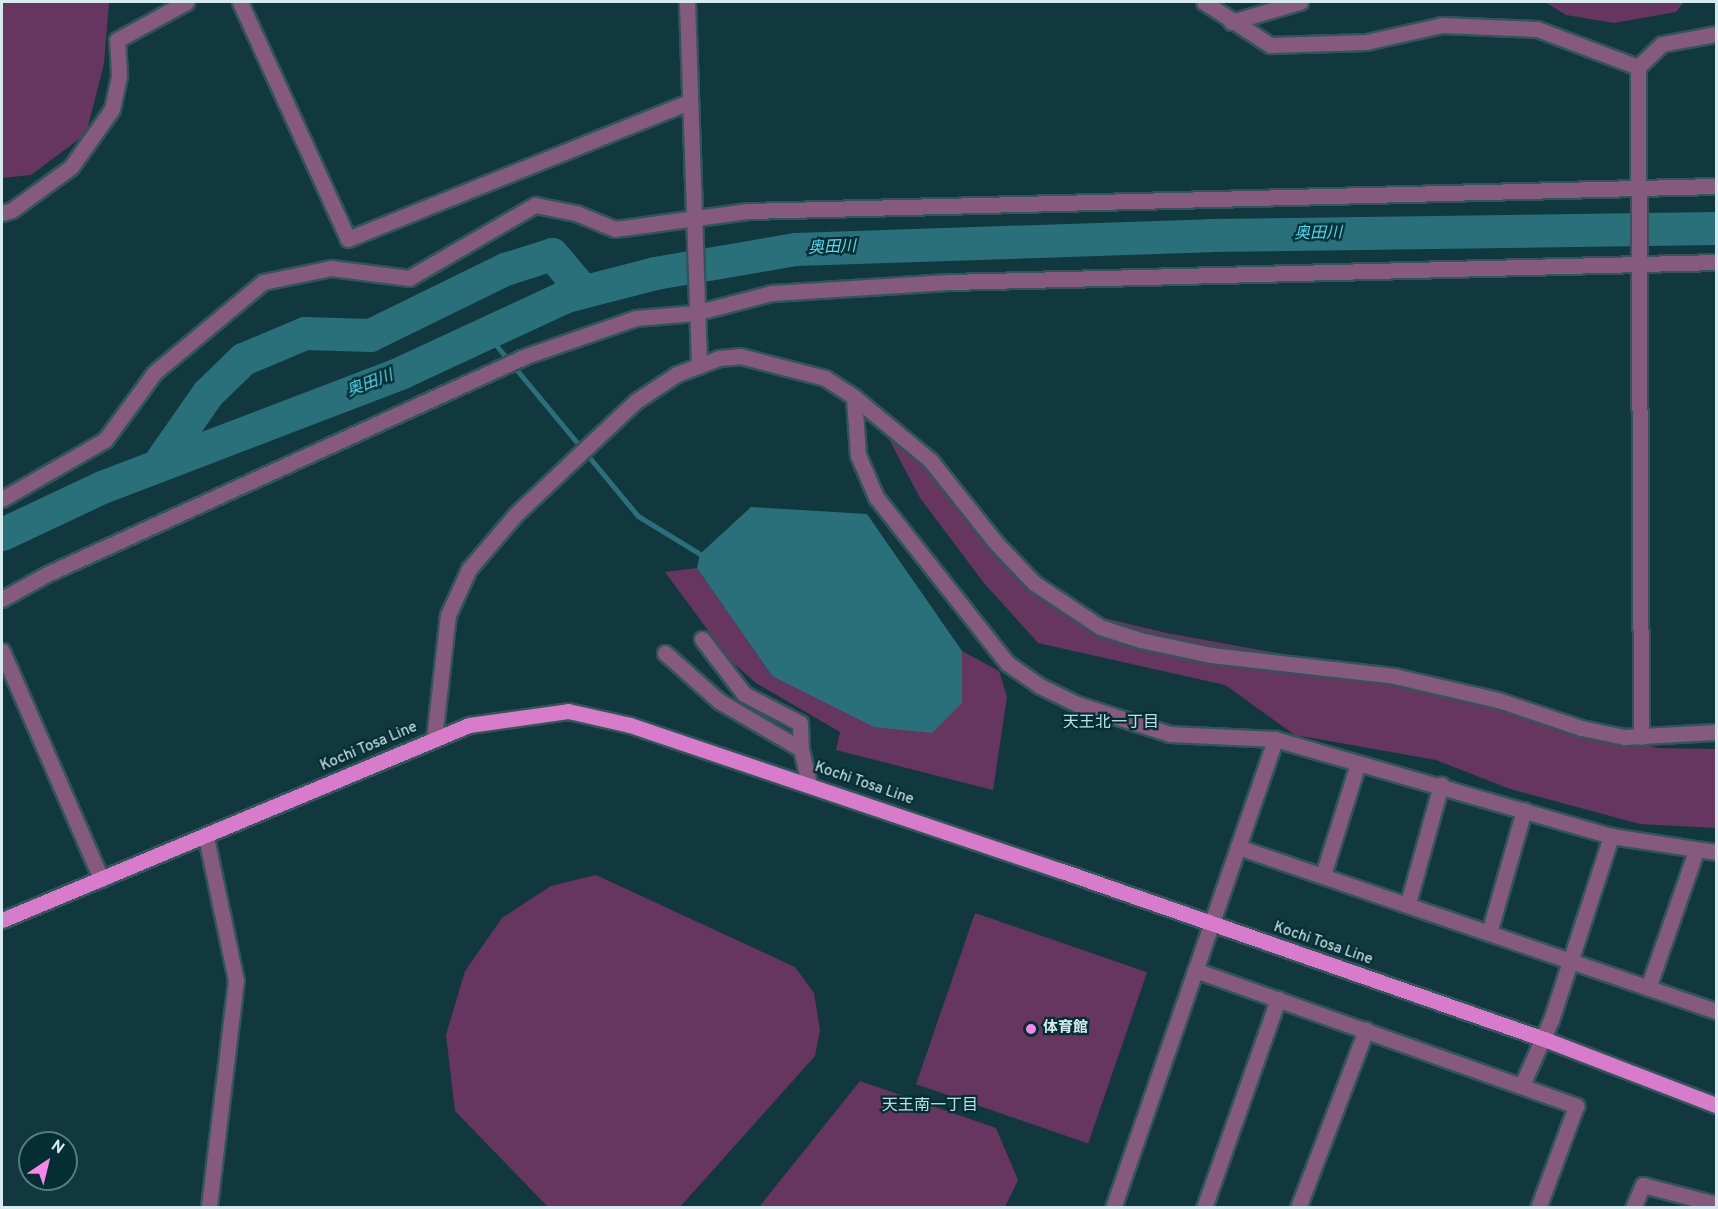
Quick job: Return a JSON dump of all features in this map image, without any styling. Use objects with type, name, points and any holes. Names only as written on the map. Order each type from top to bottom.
[{"type":"main road","name":"Kochi Tosa Line","points":[[2,920],[206,837],[434,739],[479,723],[568,711],[630,725],[809,784],[1544,1039],[1716,1105]]},
{"type":"street","points":[[2,213],[20,205],[71,167],[112,109],[119,75],[117,40],[186,2]]},
{"type":"street","points":[[240,2],[348,239],[688,102]]},
{"type":"street","points":[[687,2],[688,102],[695,314],[699,366]]},
{"type":"street","points":[[1204,2],[1231,22],[1270,45],[1366,42],[1442,26],[1537,29],[1638,67]]},
{"type":"street","points":[[1231,22],[1300,2]]},
{"type":"street","points":[[1641,737],[1644,654],[1637,264],[1638,67],[1662,44],[1716,34]]},
{"type":"street","points":[[2,499],[105,440],[155,372],[263,282],[332,268],[409,278],[535,205],[576,213],[615,229],[692,216],[1173,198],[1716,186]]},
{"type":"street","points":[[2,599],[47,574],[526,356],[636,318],[695,314],[772,293],[938,283],[1716,262]]},
{"type":"street","points":[[434,739],[448,615],[469,569],[516,514],[636,401],[678,374],[699,366],[740,356],[772,362],[825,378],[854,397],[930,460],[996,543],[1034,583],[1100,627],[1140,640],[1211,655],[1395,676],[1498,700],[1581,728],[1624,737],[1716,732]]},
{"type":"street","points":[[854,397],[858,455],[876,497],[1007,663],[1040,686],[1077,704],[1170,734],[1275,739],[1441,785],[1611,836],[1696,851],[1716,852]]},
{"type":"street","points":[[702,639],[744,694],[800,723],[801,749],[809,784]]},
{"type":"street","points":[[2,651],[101,879]]},
{"type":"street","points":[[665,653],[719,702],[801,749]]},
{"type":"street","points":[[1113,1208],[1275,739]]},
{"type":"street","points":[[1323,875],[1358,763]]},
{"type":"street","points":[[1408,903],[1441,785]]},
{"type":"street","points":[[1489,933],[1524,810]]},
{"type":"street","points":[[1522,1085],[1544,1039],[1571,963],[1611,836]]},
{"type":"street","points":[[206,837],[236,980],[209,1208]]},
{"type":"street","points":[[1238,848],[1408,903],[1571,963],[1716,1011]]},
{"type":"street","points":[[1648,988],[1696,851]]},
{"type":"street","points":[[1195,970],[1576,1106],[1538,1208]]},
{"type":"street","points":[[1204,1208],[1278,999]]},
{"type":"street","points":[[1298,1208],[1366,1030]]},
{"type":"street","points":[[1633,1208],[1643,1185],[1716,1204]]},
{"type":"shaded area","points":[[2,2],[109,2],[104,64],[86,134],[31,175],[2,178]]},
{"type":"shaded area","points":[[1545,2],[1684,2],[1676,12],[1614,23],[1566,15]]},
{"type":"shaded area","points":[[871,405],[1061,608],[1167,633],[1381,672],[1546,711],[1656,748],[1716,749],[1716,828],[1640,824],[1510,789],[1436,760],[1295,735],[1225,685],[1038,643],[984,583],[920,498]]},
{"type":"shaded area","points":[[697,568],[772,676],[962,703],[962,651],[999,671],[1007,697],[993,790],[836,750],[840,732],[756,683],[730,660],[665,572]]},
{"type":"shaded area","points":[[596,875],[795,967],[814,993],[820,1030],[815,1056],[680,1207],[548,1207],[455,1111],[446,1035],[465,971],[502,918],[551,886]]},
{"type":"shaded area","name":"体育館","points":[[975,913],[1147,972],[1088,1143],[916,1084]]},
{"type":"shaded area","points":[[860,1081],[996,1128],[1018,1180],[1005,1207],[759,1207]]},
{"type":"water","points":[[751,507],[867,514],[962,651],[962,703],[932,733],[874,727],[772,676],[697,568],[700,554]]},
{"type":"waterway","name":"奥田川","points":[[2,534],[102,487],[400,373],[566,296],[655,273],[795,249],[1210,235],[1716,228]]},
{"type":"waterway","points":[[157,466],[208,393],[243,359],[305,333],[370,335],[505,269],[552,254],[583,291]]},
{"type":"waterway","points":[[486,333],[638,516],[700,554]]},
{"type":"place","name":"体育館","points":[[1031,1029]]},
{"type":"district","name":"天王北一丁目","points":[[1111,723]]},
{"type":"district","name":"天王南一丁目","points":[[930,1106]]}]
